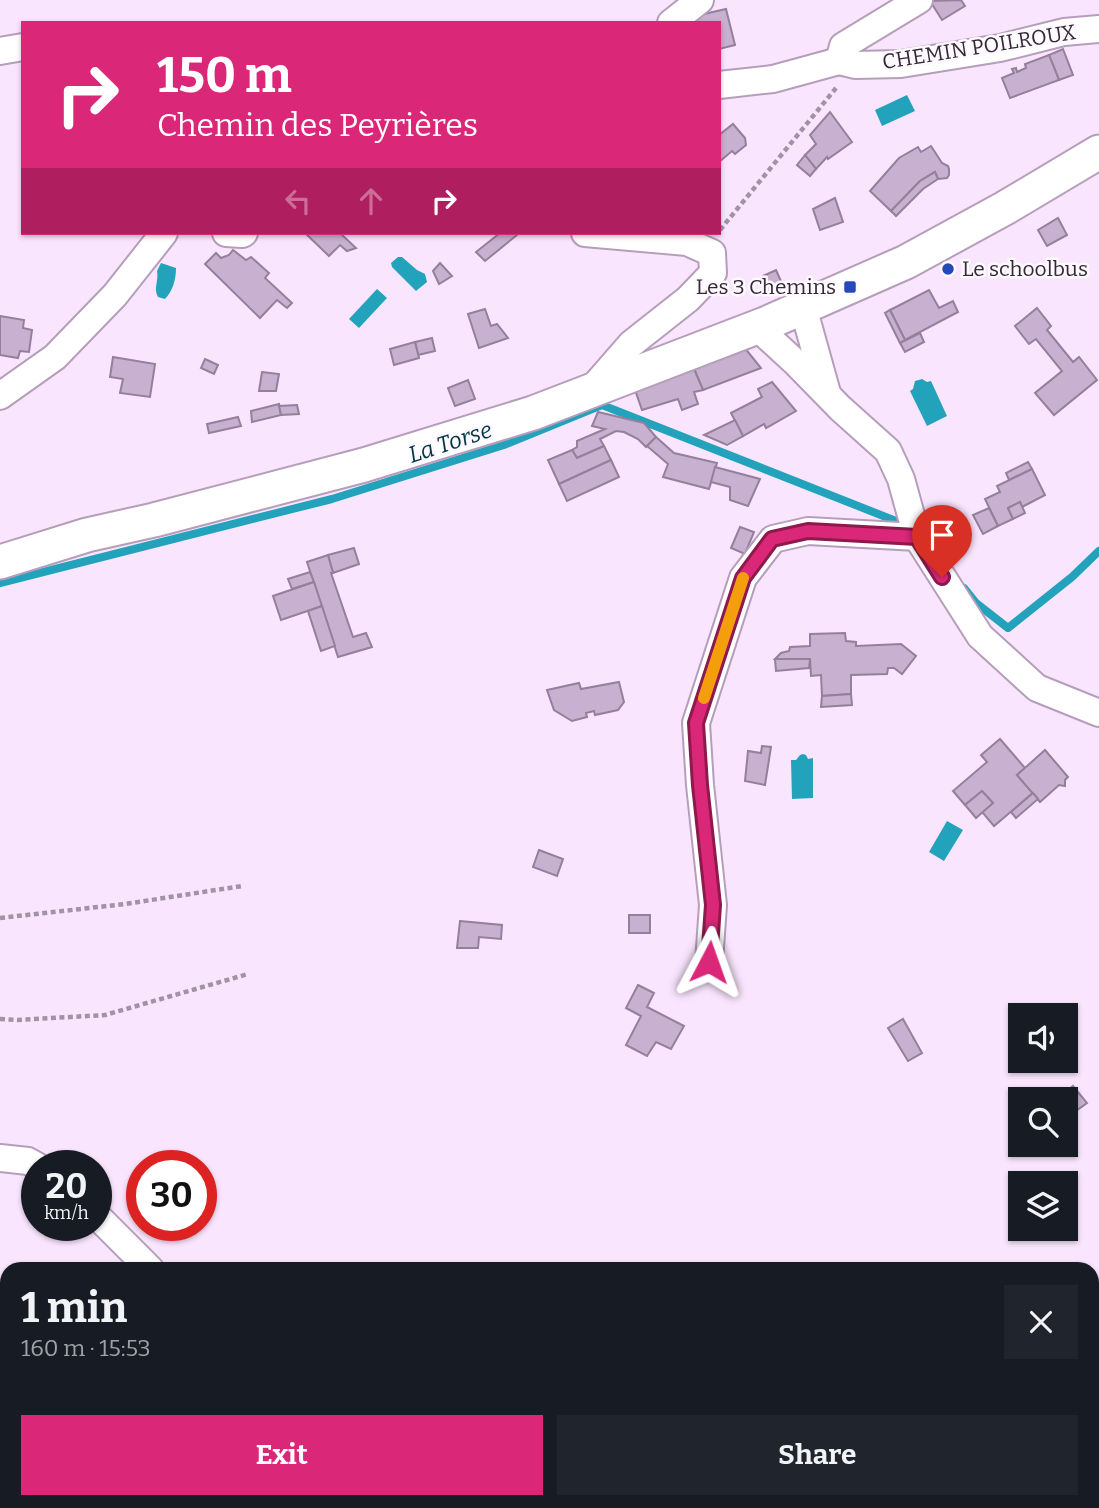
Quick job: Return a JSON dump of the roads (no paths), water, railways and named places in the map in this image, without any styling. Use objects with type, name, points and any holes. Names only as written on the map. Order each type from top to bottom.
[{"type":"main road","points":[[0,562],[87,535],[365,465],[533,413],[761,326],[906,262],[1099,152]]},
{"type":"main road","points":[[0,547],[87,535]]},
{"type":"street","points":[[674,21],[700,0]]},
{"type":"street","name":"CHEMIN POILROUX","points":[[919,0],[843,46],[847,63],[901,64],[1000,48],[1064,32],[1099,29]]},
{"type":"street","points":[[0,51],[21,47]]},
{"type":"street","points":[[721,85],[773,79],[847,63]]},
{"type":"street","points":[[0,396],[55,357],[115,295],[162,235]]},
{"type":"street","points":[[590,391],[631,344],[688,299],[713,273],[712,253],[687,242],[608,235]]},
{"type":"street","points":[[803,307],[828,395]]},
{"type":"street","points":[[761,326],[840,408],[888,451],[901,479],[917,537],[980,636],[1037,688],[1099,713]]},
{"type":"street","points":[[709,962],[713,905],[696,723],[743,578],[772,539],[808,531],[917,537]]},
{"type":"street","points":[[0,1158],[21,1160]]},
{"type":"street","points":[[112,1231],[143,1262]]},
{"type":"water","points":[[907,95],[915,111],[882,126],[875,110]]},
{"type":"water","points":[[402,257],[425,274],[427,282],[416,291],[392,267],[391,263]]},
{"type":"water","points":[[161,263],[176,268],[174,285],[165,299],[158,297],[156,291],[157,271]]},
{"type":"water","points":[[377,289],[387,298],[359,328],[349,319]]},
{"type":"water","points":[[915,381],[931,381],[947,416],[927,426],[910,391]]},
{"type":"water","points":[[803,754],[808,759],[813,758],[813,798],[792,799],[791,760],[796,760]]},
{"type":"water","points":[[947,821],[963,830],[944,861],[929,852]]},
{"type":"waterway","name":"La Torse","points":[[0,583],[332,499],[504,445],[602,405],[896,521]]},
{"type":"waterway","points":[[926,525],[948,563]]},
{"type":"waterway","points":[[964,588],[976,603],[1008,628],[1072,577],[1099,551]]},
{"type":"place","name":"Le schoolbus","points":[[948,269]]},
{"type":"place","name":"Les 3 Chemins","points":[[850,287]]}]
